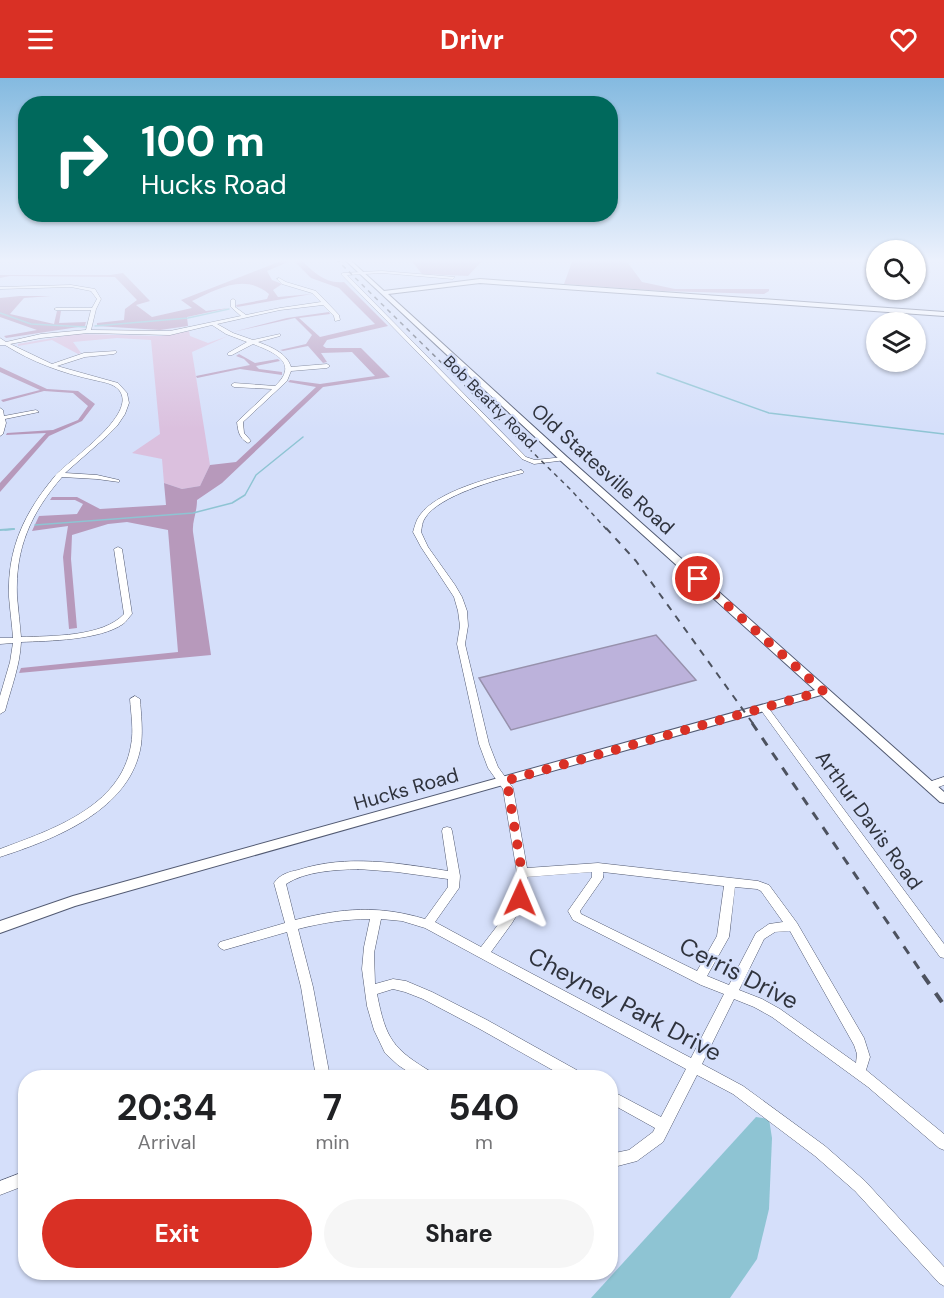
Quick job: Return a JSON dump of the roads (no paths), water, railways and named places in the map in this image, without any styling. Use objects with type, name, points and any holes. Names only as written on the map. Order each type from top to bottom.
[{"type":"main road","name":"Old Statesville Road","points":[[408,316],[564,459],[944,799]]},
{"type":"main road","name":"Hucks Road","points":[[0,927],[73,901],[823,691]]},
{"type":"street","points":[[88,331],[92,316]]},
{"type":"street","points":[[2,342],[88,331],[163,333],[251,316]]},
{"type":"street","points":[[337,316],[338,320]]},
{"type":"street","name":"Bob Beatty Road","points":[[384,316],[524,458],[538,462],[564,459]]},
{"type":"street","points":[[213,324],[282,356],[290,369]]},
{"type":"street","points":[[231,354],[251,342],[278,336]]},
{"type":"street","points":[[0,711],[16,655],[17,640],[12,587],[19,539],[34,509],[61,475],[113,427],[124,410],[126,400],[122,388],[112,383],[77,375],[52,366],[2,342]]},
{"type":"street","points":[[52,366],[84,355],[114,352]]},
{"type":"street","points":[[290,369],[327,366]]},
{"type":"street","points":[[248,441],[241,433],[240,422],[285,380],[290,369]]},
{"type":"street","points":[[234,385],[276,388]]},
{"type":"street","points":[[0,410],[3,418],[0,434]]},
{"type":"street","points":[[3,418],[36,412]]},
{"type":"street","points":[[483,954],[508,920],[520,898],[522,873],[508,788],[493,768],[484,744],[461,644],[465,631],[464,611],[417,532],[425,512],[444,500],[478,484],[521,472]]},
{"type":"street","points":[[61,475],[97,477],[117,481]]},
{"type":"street","points":[[0,641],[96,632],[114,627],[126,620],[128,614],[118,549]]},
{"type":"street","points":[[0,853],[77,820],[104,800],[118,785],[135,753],[135,699]]},
{"type":"street","name":"Arthur Davis Road","points":[[764,708],[944,953]]},
{"type":"street","points":[[930,786],[944,781]]},
{"type":"street","points":[[428,924],[453,888],[454,876],[447,831]]},
{"type":"street","points":[[322,1070],[306,987],[280,883],[284,878],[319,868],[376,866],[454,876]]},
{"type":"street","points":[[522,873],[598,867],[758,885],[765,888],[793,926],[859,1042],[865,1058],[858,1072]]},
{"type":"street","name":"Cerris Drive","points":[[598,867],[597,878],[574,911],[576,917],[776,1013],[858,1072],[944,1143]]},
{"type":"street","points":[[700,978],[723,937],[730,882]]},
{"type":"street","points":[[377,913],[368,958],[371,991],[378,1021],[390,1048],[402,1060],[417,1070]]},
{"type":"street","name":"Cheyney Park Drive","points":[[224,945],[339,915],[377,913],[408,917],[428,924],[738,1090],[840,1167],[880,1205],[944,1278]]},
{"type":"street","points":[[618,1158],[642,1151],[658,1137],[762,933],[772,927],[793,926]]},
{"type":"street","points":[[371,991],[393,984],[409,987],[564,1070]]},
{"type":"street","points":[[618,1100],[664,1126]]},
{"type":"street","points":[[0,1188],[18,1181]]},
{"type":"waterway","points":[[8,316],[31,324],[86,327]]},
{"type":"waterway","points":[[95,326],[197,316]]},
{"type":"waterway","points":[[657,373],[769,413],[944,434]]},
{"type":"waterway","points":[[35,525],[193,513],[232,503],[245,495],[256,475],[303,437]]},
{"type":"waterway","points":[[0,530],[14,529],[5,530]]},
{"type":"railway","points":[[394,316],[572,491],[607,530]]},
{"type":"railway","points":[[606,528],[636,561],[754,725]]},
{"type":"railway","points":[[752,723],[924,976]]},
{"type":"railway","points":[[923,975],[944,1005]]}]
